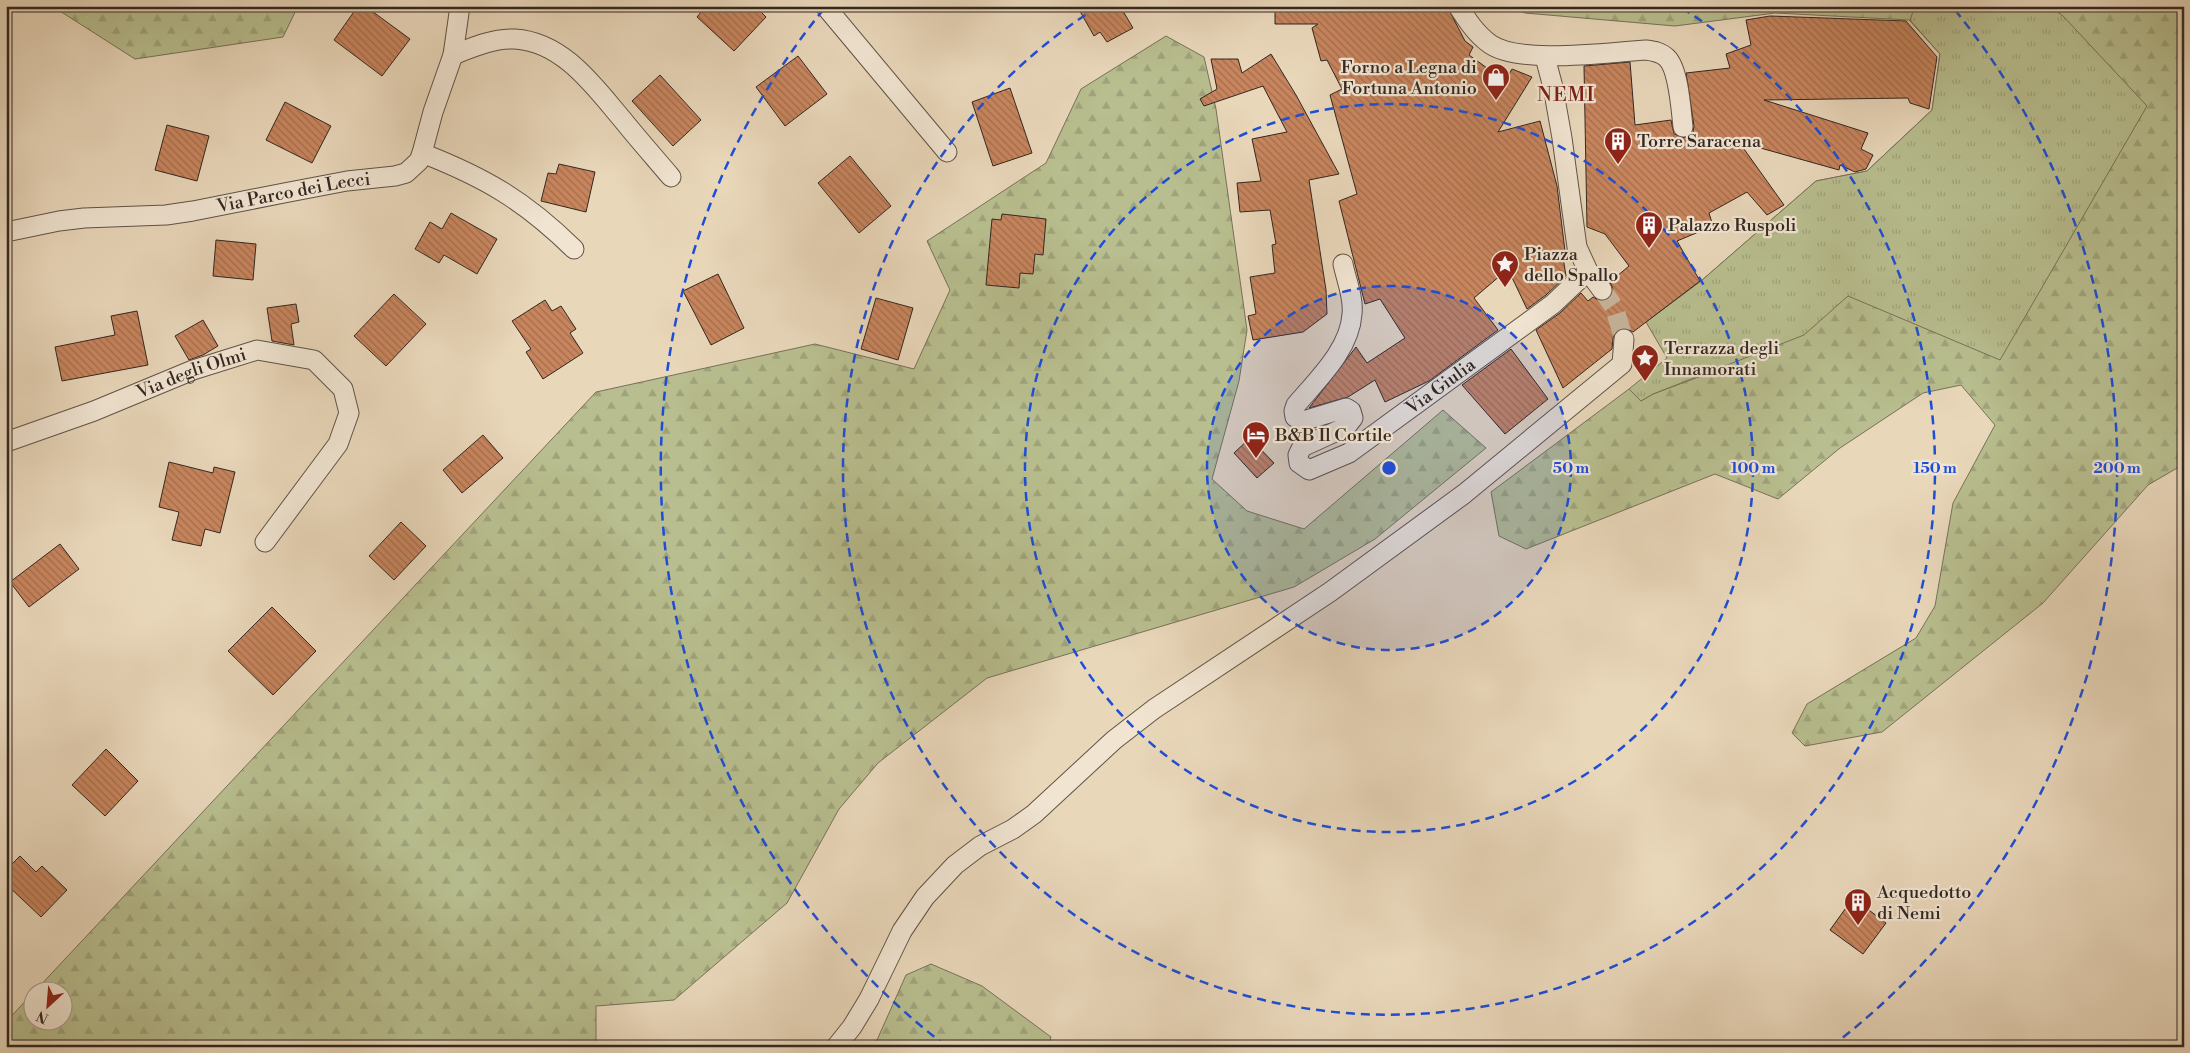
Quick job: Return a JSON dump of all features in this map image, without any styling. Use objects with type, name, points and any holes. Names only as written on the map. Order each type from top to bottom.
[{"type":"street","name":"Via Parco dei Lecci","points":[[6,232],[84,218],[157,215],[193,211],[347,182],[395,176],[411,169],[419,161],[422,153],[433,112],[453,55],[460,6]]},
{"type":"street","points":[[825,6],[947,152]]},
{"type":"street","points":[[1458,6],[1476,32],[1492,46],[1508,51],[1544,57],[1646,50],[1657,51],[1668,58],[1674,70],[1683,127]]},
{"type":"street","points":[[453,55],[502,39],[525,40],[547,48],[568,61],[589,81],[671,177]]},
{"type":"street","points":[[1544,57],[1562,138],[1577,247],[1588,271],[1602,290]]},
{"type":"street","points":[[422,153],[475,176],[516,199],[548,224],[574,249]]},
{"type":"street","name":"Via Giulia","points":[[1343,264],[1353,311],[1351,327],[1342,348],[1294,407],[1294,411],[1295,417],[1303,421],[1346,408],[1351,411],[1353,418],[1346,427],[1302,447],[1299,451],[1299,463],[1309,470],[1341,457],[1357,447],[1553,304],[1588,271]]},
{"type":"street","points":[[836,1047],[852,1027],[869,999],[902,931],[925,897],[943,876],[980,846],[1013,829],[1034,814],[1114,740],[1130,728],[1330,592],[1464,494],[1622,364],[1624,344]]},
{"type":"street","name":"Via degli Olmi","points":[[6,442],[94,411],[193,370],[257,350],[314,360],[343,389],[349,413],[338,444],[265,542]]},
{"type":"green space","points":[[52,6],[298,6],[283,37],[135,59]]},
{"type":"green space","points":[[1508,6],[2184,6],[2184,464],[2148,485],[2043,603],[1882,732],[1805,746],[1792,733],[1807,704],[1916,638],[1935,606],[1953,503],[1995,425],[1961,385],[1923,393],[1840,448],[1778,499],[1715,474],[1526,549],[1499,536],[1491,492],[1629,389],[1641,401],[1653,394],[1712,372],[1646,322],[1701,281],[1816,181],[1867,171],[1932,110],[1940,54],[1909,20],[1775,13],[1675,26],[1525,13]]},
{"type":"green space","points":[[1915,6],[2049,6],[2063,16],[2147,106],[2000,360],[1848,296],[1804,335],[1653,394],[1641,401],[1629,389],[1667,358],[1646,322],[1701,281],[1816,181],[1867,171],[1932,110],[1940,54],[1910,20]]},
{"type":"green space","points":[[1166,36],[1204,57],[1216,109],[1247,330],[1239,381],[1212,479],[1247,511],[1304,529],[1443,410],[1486,448],[1375,539],[1294,587],[987,678],[878,763],[839,809],[787,903],[674,1000],[596,1006],[596,1047],[6,1047],[6,1022],[22,1005],[22,1030],[72,1030],[72,980],[45,980],[596,392],[815,344],[914,369],[950,290],[927,241],[1046,163],[1081,89]]},
{"type":"green space","points":[[931,964],[982,986],[1051,1037],[1048,1047],[868,1047],[877,1040],[906,975]]},
{"type":"building","points":[[358,6],[365,6],[410,39],[382,76],[334,40]]},
{"type":"building","points":[[706,6],[755,6],[766,17],[734,51],[697,17]]},
{"type":"building","points":[[1077,6],[1120,6],[1133,28],[1107,42],[1100,32],[1094,36]]},
{"type":"building","points":[[1275,6],[1447,6],[1465,41],[1473,47],[1469,55],[1505,81],[1512,69],[1532,77],[1498,132],[1540,121],[1557,186],[1566,276],[1546,295],[1527,309],[1508,269],[1474,298],[1498,330],[1429,381],[1385,402],[1375,380],[1348,397],[1309,408],[1356,347],[1367,363],[1405,338],[1380,299],[1365,304],[1339,201],[1357,194],[1330,95],[1342,89],[1327,60],[1321,61],[1312,28],[1318,24],[1275,24]]},
{"type":"building","points":[[1770,16],[1906,21],[1937,57],[1929,109],[1910,103],[1908,98],[1764,100],[1868,133],[1861,149],[1873,155],[1866,169],[1855,172],[1840,165],[1839,170],[1739,142],[1784,205],[1767,215],[1747,192],[1709,213],[1713,226],[1677,241],[1700,281],[1633,332],[1625,328],[1619,329],[1613,338],[1612,349],[1563,388],[1536,330],[1560,313],[1581,293],[1588,301],[1593,297],[1598,300],[1608,299],[1613,289],[1610,282],[1629,266],[1605,234],[1587,227],[1584,66],[1630,62],[1635,125],[1671,120],[1674,134],[1685,138],[1693,132],[1694,126],[1686,73],[1730,68],[1726,54],[1751,45],[1746,20]]},
{"type":"building","points":[[1271,54],[1296,95],[1339,174],[1309,180],[1326,290],[1327,314],[1303,332],[1253,340],[1248,316],[1256,314],[1250,277],[1275,273],[1272,245],[1276,244],[1270,210],[1240,212],[1237,183],[1261,181],[1252,139],[1287,132],[1263,86],[1204,106],[1200,99],[1217,89],[1211,59],[1238,59],[1242,73]]},
{"type":"building","points":[[798,56],[827,94],[785,126],[756,87]]},
{"type":"building","points":[[660,75],[701,120],[673,146],[632,101]]},
{"type":"building","points":[[1010,88],[1032,153],[993,166],[972,102]]},
{"type":"building","points":[[285,102],[331,126],[312,163],[266,140]]},
{"type":"building","points":[[167,125],[209,136],[197,181],[155,170]]},
{"type":"building","points":[[850,156],[891,206],[859,233],[818,183]]},
{"type":"building","points":[[559,164],[595,172],[586,212],[541,201],[548,173],[556,174]]},
{"type":"building","points":[[451,213],[497,239],[477,274],[444,255],[439,263],[415,249],[430,222],[442,229]]},
{"type":"building","points":[[1002,214],[1046,219],[1043,255],[1035,254],[1033,274],[1020,273],[1019,288],[986,285],[992,219],[1001,220]]},
{"type":"building","points":[[216,240],[256,244],[253,280],[213,276]]},
{"type":"building","points":[[718,274],[744,328],[711,345],[683,291]]},
{"type":"building","points":[[394,294],[426,324],[386,366],[354,336]]},
{"type":"building","points":[[876,298],[913,308],[898,360],[861,349]]},
{"type":"building","points":[[545,300],[552,311],[561,306],[576,329],[570,333],[583,353],[543,379],[526,352],[531,349],[512,321]]},
{"type":"building","points":[[296,304],[299,322],[291,324],[294,345],[272,341],[267,308]]},
{"type":"building","points":[[137,311],[148,365],[62,381],[55,347],[115,335],[111,316]]},
{"type":"building","points":[[203,320],[218,346],[203,355],[189,360],[175,336]]},
{"type":"building","points":[[1511,349],[1548,399],[1505,434],[1462,385]]},
{"type":"building","points":[[483,435],[503,458],[462,493],[443,470]]},
{"type":"building","points":[[1250,438],[1274,463],[1257,478],[1234,453]]},
{"type":"building","points":[[169,462],[213,473],[214,467],[235,472],[220,533],[205,529],[201,546],[172,540],[179,512],[159,507]]},
{"type":"building","points":[[401,522],[426,546],[394,580],[369,556]]},
{"type":"building","points":[[60,544],[79,569],[29,607],[10,582]]},
{"type":"building","points":[[272,607],[316,651],[273,695],[228,651]]},
{"type":"building","points":[[106,749],[138,781],[105,816],[72,785]]},
{"type":"building","points":[[20,856],[36,872],[42,866],[67,890],[41,917],[6,884],[6,870]]},
{"type":"building","name":"Acquedotto di Nemi","points":[[1853,898],[1886,923],[1863,954],[1830,930]]},
{"type":"tunnel","points":[[1602,290],[1614,307],[1624,339]]},
{"type":"place","name":"Forno a Legna di Fortuna Antonio","points":[[1496,101]]},
{"type":"place","name":"Torre Saracena","points":[[1618,165]]},
{"type":"place","name":"Palazzo Ruspoli","points":[[1649,249]]},
{"type":"place","name":"Piazza dello Spallo","points":[[1505,288]]},
{"type":"place","name":"Terrazza degli Innamorati","points":[[1645,382]]},
{"type":"place","name":"B&B Il Cortile","points":[[1256,459]]},
{"type":"place","name":"Acquedotto di Nemi","points":[[1858,926]]},
{"type":"district","name":"NEMI","points":[[1566,94]]}]
